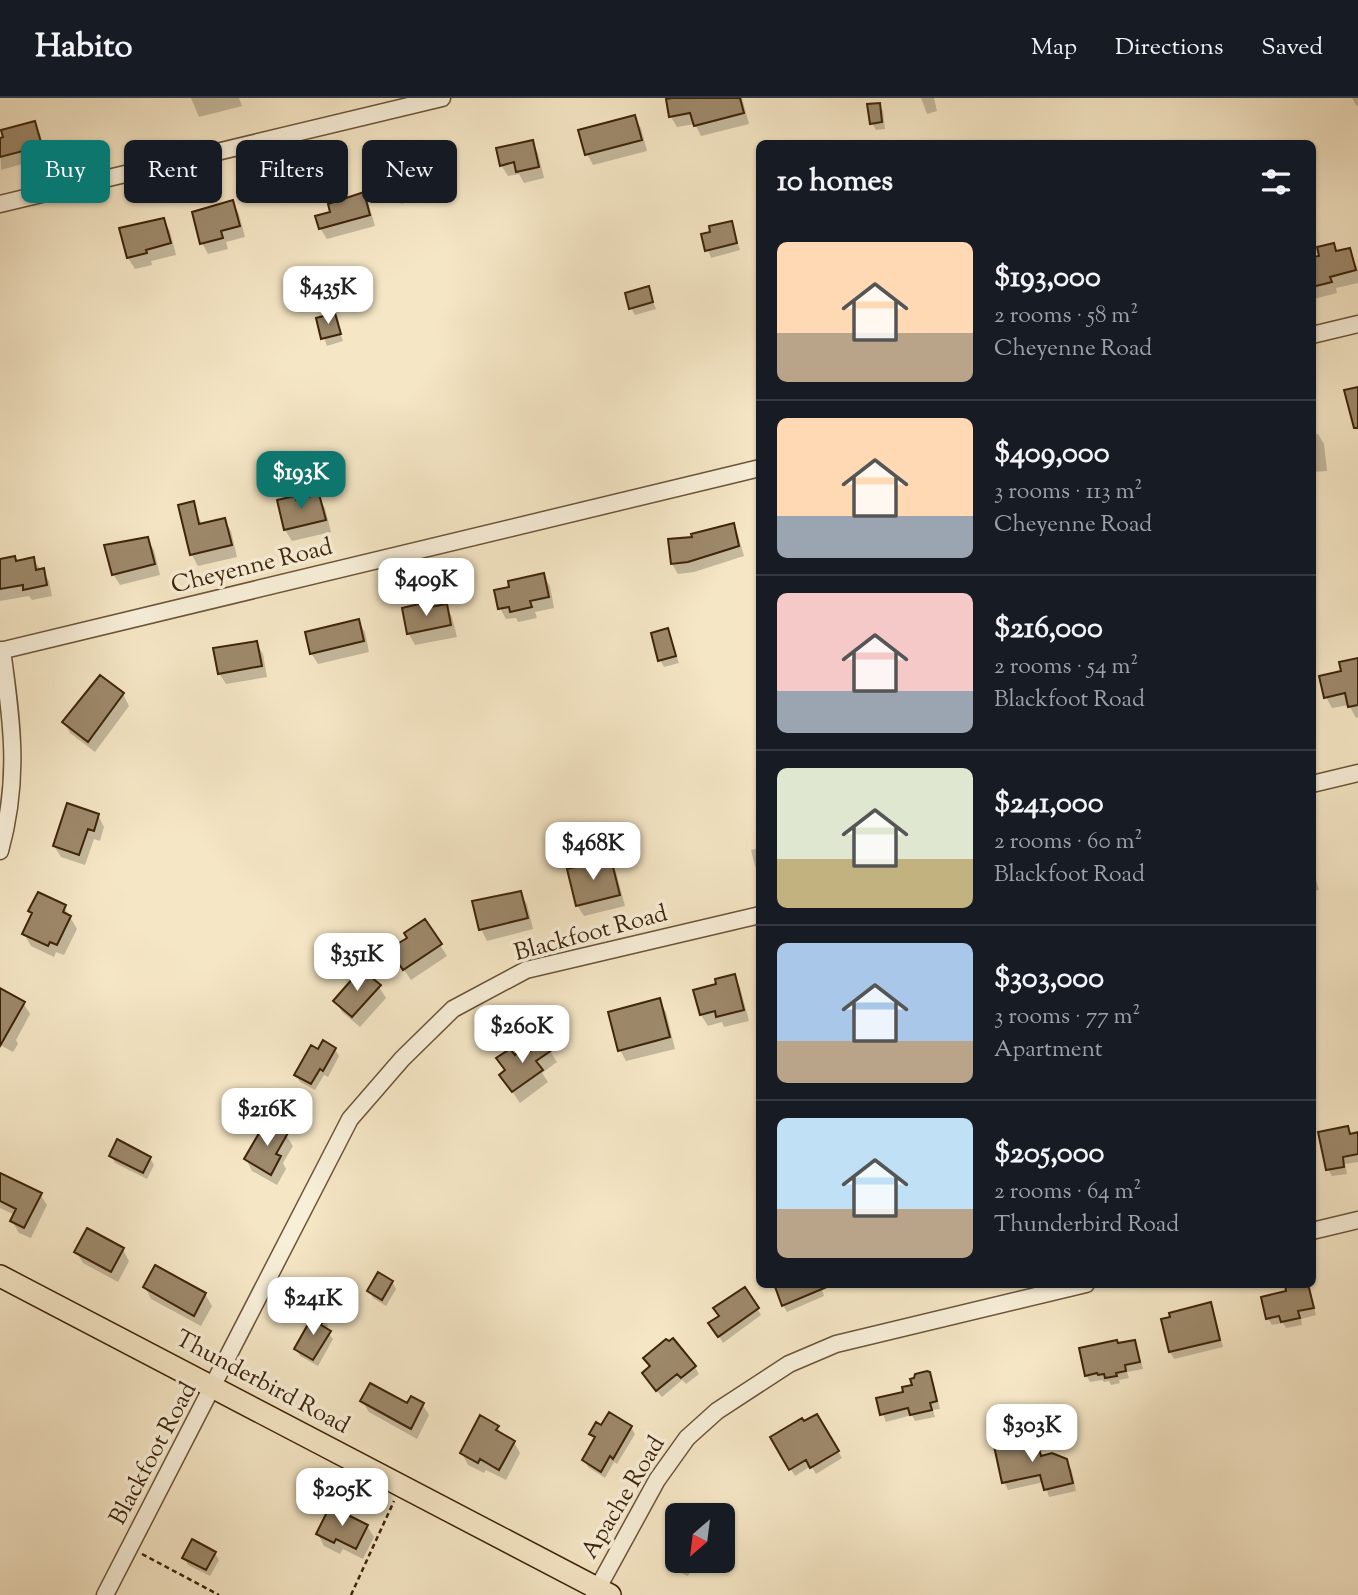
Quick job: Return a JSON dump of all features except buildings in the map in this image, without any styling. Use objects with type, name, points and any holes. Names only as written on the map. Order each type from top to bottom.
[{"type":"main road","name":"Thunderbird Road","points":[[0,1276],[600,1593]]},
{"type":"street","points":[[0,204],[442,98]]},
{"type":"street","points":[[1316,334],[1358,324]]},
{"type":"street","name":"Cheyenne Road","points":[[1,651],[756,469]]},
{"type":"street","points":[[0,851],[7,826],[12,780],[13,728],[1,651]]},
{"type":"street","points":[[1316,783],[1358,773]]},
{"type":"street","name":"Blackfoot Road","points":[[105,1595],[351,1119],[402,1059],[453,1009],[526,970],[756,916]]},
{"type":"street","points":[[1316,1230],[1358,1220]]},
{"type":"street","name":"Apache Road","points":[[600,1593],[657,1479],[687,1438],[717,1411],[789,1364],[836,1344],[1069,1288]]},
{"type":"path","points":[[351,1595],[401,1486]]},
{"type":"path","points":[[130,1548],[219,1595]]}]
